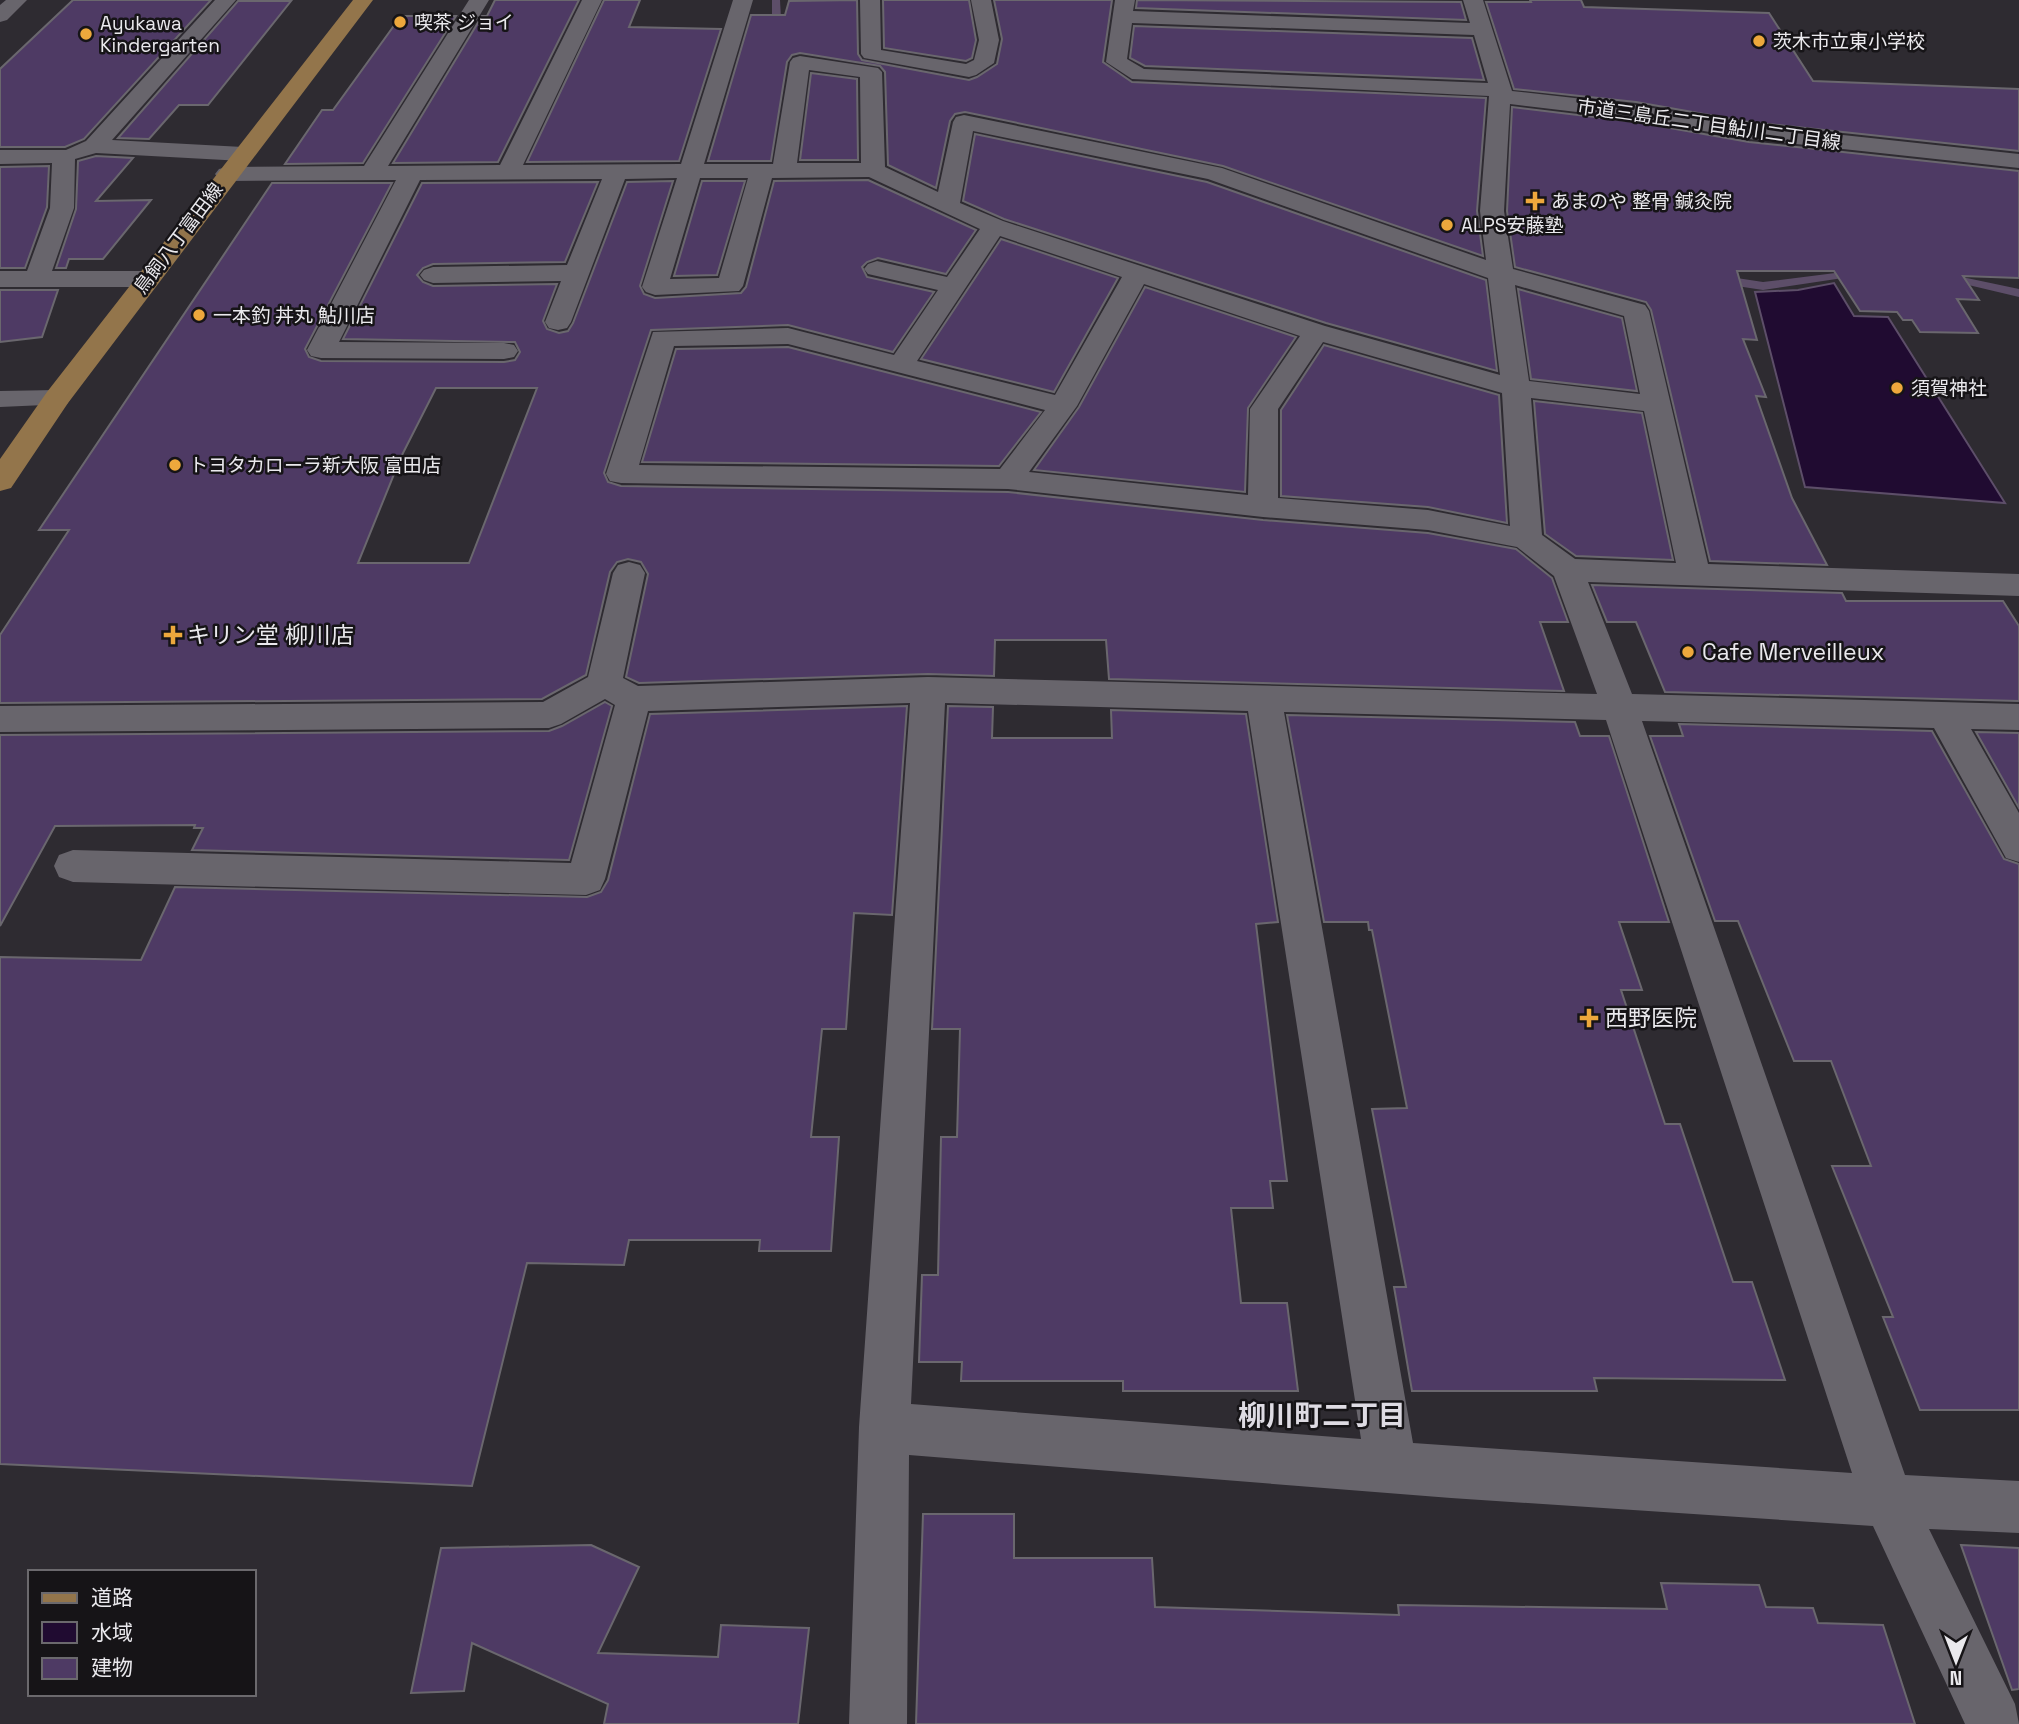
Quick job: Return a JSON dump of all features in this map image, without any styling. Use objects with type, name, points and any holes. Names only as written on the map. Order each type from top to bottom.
[{"type":"main road","name":"鳥飼八丁富田線","points":[[0,481],[57,398],[363,0]]},
{"type":"street","points":[[0,16],[17,0]]},
{"type":"street","points":[[94,146],[226,0]]},
{"type":"street","points":[[371,174],[479,0]]},
{"type":"street","points":[[508,173],[592,0]]},
{"type":"street","points":[[743,0],[655,287],[730,286],[773,171],[800,62],[871,72],[873,170]]},
{"type":"street","points":[[870,0],[871,54],[969,71],[984,63],[989,40],[981,0]]},
{"type":"street","points":[[1473,0],[1501,93],[1492,211],[1516,388],[1527,539]]},
{"type":"street","points":[[1124,8],[1482,29]]},
{"type":"street","name":"市道三島丘二丁目鮎川二丁目線","points":[[1124,8],[1116,62],[1139,75],[1501,93],[1636,112],[1749,132],[2019,162]]},
{"type":"street","points":[[947,206],[964,122],[1214,173],[1499,273],[1636,311],[1694,572]]},
{"type":"street","points":[[0,157],[64,156],[94,146],[243,155]]},
{"type":"street","points":[[37,279],[62,208],[64,156]]},
{"type":"street","points":[[227,174],[873,170],[994,226],[1316,332],[1516,388],[1657,404]]},
{"type":"street","points":[[558,322],[616,172]]},
{"type":"street","points":[[411,174],[321,351],[504,351]]},
{"type":"street","points":[[901,364],[994,226]]},
{"type":"street","points":[[877,269],[953,286]]},
{"type":"street","points":[[433,275],[577,273]]},
{"type":"street","points":[[1008,479],[1063,406],[1137,274]]},
{"type":"street","points":[[0,279],[147,279]]},
{"type":"street","points":[[1264,507],[1264,409],[1316,332]]},
{"type":"street","points":[[1063,406],[788,336],[663,338],[621,474],[1008,479],[1264,507],[1428,520],[1527,539],[1568,570],[1619,706],[1888,1501],[1994,1724]]},
{"type":"street","points":[[0,399],[57,398]]},
{"type":"street","points":[[1568,570],[1694,572],[2019,585]]},
{"type":"street","points":[[73,866],[586,879],[619,691],[629,573]]},
{"type":"street","points":[[0,719],[549,715],[619,691],[928,691],[1619,706],[2019,718]]},
{"type":"street","points":[[878,1724],[884,1427],[928,691]]},
{"type":"street","points":[[1265,700],[1391,1467]]},
{"type":"street","points":[[1945,715],[2019,847]]},
{"type":"street","points":[[884,1427],[1391,1467],[1888,1501],[2019,1507]]},
{"type":"water","points":[[1834,283],[1854,316],[1888,317],[2005,503],[1805,487],[1755,292],[1798,290]]},
{"type":"building","name":"Ayukawa Kindergarten","points":[[73,0],[211,0],[84,139],[65,147],[0,147],[0,69]]},
{"type":"building","points":[[495,0],[579,0],[498,162],[393,163],[482,16],[487,16]]},
{"type":"building","points":[[604,0],[640,0],[629,27],[721,29],[679,161],[527,162]]},
{"type":"building","points":[[857,0],[858,54],[862,60],[969,80],[997,64],[1002,39],[994,0],[1112,0],[1103,62],[1132,82],[1486,98],[1477,211],[1483,256],[1223,166],[965,112],[955,114],[950,121],[936,188],[888,165],[885,72],[880,66],[800,53],[792,55],[787,62],[771,161],[708,161],[751,15],[785,15],[789,1]]},
{"type":"building","points":[[883,0],[969,0],[976,40],[972,58],[966,61],[884,48]]},
{"type":"building","points":[[1137,0],[1461,2],[1466,20],[1136,8]]},
{"type":"building","name":"茨木市立東小学校","points":[[1530,0],[1581,0],[1584,7],[1769,13],[1813,81],[2019,89],[2019,151],[1749,122],[1636,102],[1514,89],[1486,2],[1531,2]]},
{"type":"building","points":[[238,1],[291,1],[208,105],[179,105],[149,139],[118,138]]},
{"type":"building","points":[[401,16],[456,16],[363,163],[285,164],[322,110],[333,110]]},
{"type":"building","points":[[1134,26],[1472,38],[1484,80],[1145,66],[1130,58]]},
{"type":"building","points":[[811,73],[857,79],[858,160],[800,160]]},
{"type":"building","points":[[1512,107],[1636,122],[1749,142],[2019,171],[2019,278],[1963,276],[1979,300],[1957,299],[1978,333],[1920,332],[1912,320],[1903,320],[1897,312],[1860,311],[1834,271],[1737,271],[1757,340],[1743,339],[1766,397],[1756,396],[1792,498],[1827,565],[1710,561],[1651,310],[1646,302],[1515,267],[1507,211]]},
{"type":"building","points":[[975,134],[1207,182],[1486,280],[1497,371],[1326,323],[1004,219],[963,201]]},
{"type":"building","points":[[96,156],[133,158],[96,201],[151,200],[103,259],[69,259],[66,268],[56,268],[76,209],[78,161]]},
{"type":"building","points":[[49,166],[47,207],[25,268],[0,268],[0,167]]},
{"type":"building","points":[[868,180],[976,230],[946,274],[878,258],[862,267],[867,277],[934,292],[893,352],[788,325],[651,330],[604,473],[608,482],[621,486],[1008,492],[1263,520],[1428,533],[1516,549],[1552,578],[1568,622],[1540,622],[1564,691],[1109,679],[1106,640],[995,640],[994,676],[928,674],[639,683],[626,677],[648,574],[641,562],[628,559],[617,562],[610,572],[586,675],[542,699],[0,703],[0,635],[69,530],[39,530],[272,183],[392,183],[305,349],[309,357],[321,361],[504,362],[515,360],[520,352],[515,342],[343,339],[422,183],[598,182],[565,262],[433,264],[423,268],[417,275],[423,282],[433,286],[557,284],[543,321],[547,329],[559,333],[568,331],[573,323],[627,182],[673,181],[640,286],[644,294],[655,298],[741,293],[746,287],[774,181]],"holes":[[[436,388],[537,388],[469,563],[358,563],[401,457]]]},
{"type":"building","points":[[702,181],[745,181],[717,275],[674,276]]},
{"type":"building","points":[[1001,239],[1118,278],[1054,392],[921,359]]},
{"type":"building","points":[[1145,287],[1296,337],[1248,408],[1245,492],[1034,470],[1079,407]]},
{"type":"building","points":[[1518,289],[1622,318],[1637,391],[1531,379]]},
{"type":"building","points":[[0,290],[58,290],[42,337],[0,342]]},
{"type":"building","points":[[1324,345],[1499,395],[1507,523],[1428,507],[1281,496],[1281,410]]},
{"type":"building","points":[[788,347],[1041,412],[999,466],[642,462],[676,349]]},
{"type":"building","points":[[1534,401],[1642,413],[1673,560],[1576,556],[1545,534]]},
{"type":"building","points":[[1592,585],[1842,593],[1846,601],[2003,601],[2019,626],[2019,701],[1665,692],[1636,622],[1607,622]]},
{"type":"building","points":[[605,702],[612,706],[569,860],[192,850],[203,828],[194,828],[195,825],[55,826],[0,926],[0,735],[549,731]]},
{"type":"building","points":[[907,706],[892,915],[854,913],[846,1029],[822,1029],[811,1137],[839,1137],[831,1251],[759,1251],[760,1240],[629,1240],[624,1265],[527,1263],[472,1486],[0,1464],[0,957],[141,960],[175,887],[587,897],[601,892],[608,880],[650,714]]},
{"type":"building","points":[[948,706],[993,707],[992,738],[1112,738],[1111,710],[1246,714],[1278,922],[1256,924],[1287,1181],[1270,1181],[1273,1208],[1231,1208],[1241,1303],[1287,1303],[1298,1391],[1123,1391],[1123,1381],[961,1381],[962,1362],[919,1362],[922,1275],[938,1275],[941,1137],[957,1137],[960,1029],[932,1029]]},
{"type":"building","points":[[1287,715],[1575,722],[1580,736],[1609,736],[1669,922],[1619,922],[1642,990],[1621,990],[1665,1124],[1680,1124],[1733,1282],[1752,1282],[1785,1380],[1594,1378],[1597,1391],[1412,1391],[1394,1287],[1406,1287],[1372,1109],[1407,1108],[1372,930],[1369,930],[1368,922],[1324,922]]},
{"type":"building","points":[[1679,724],[1932,731],[2004,859],[2019,864],[2019,1410],[1920,1410],[1883,1317],[1893,1317],[1832,1166],[1871,1166],[1831,1061],[1794,1061],[1738,921],[1715,921],[1650,736],[1683,736]]},
{"type":"building","points":[[1976,732],[2019,733],[2019,808]]},
{"type":"building","points":[[923,1514],[1014,1514],[1014,1558],[1152,1558],[1155,1607],[1399,1615],[1398,1605],[1667,1609],[1661,1583],[1759,1585],[1766,1607],[1813,1608],[1818,1623],[1883,1625],[1915,1724],[916,1724]]},
{"type":"building","points":[[591,1545],[639,1567],[598,1653],[718,1657],[721,1625],[809,1628],[798,1724],[604,1724],[608,1704],[472,1643],[464,1691],[411,1693],[441,1548]]},
{"type":"building","points":[[1961,1545],[2019,1548],[2019,1689],[2012,1690]]},
{"type":"waterway","points":[[776,0],[777,37]]},
{"type":"waterway","points":[[1717,279],[1763,286],[1859,273]]},
{"type":"waterway","points":[[1943,276],[2019,293]]},
{"type":"place","name":"喫茶 ジョイ","points":[[400,22]]},
{"type":"place","name":"Ayukawa Kindergarten","points":[[86,34]]},
{"type":"place","name":"茨木市立東小学校","points":[[1759,41]]},
{"type":"place","name":"あまのや 整骨 鍼灸院","points":[[1535,201]]},
{"type":"place","name":"ALPS安藤塾","points":[[1447,225]]},
{"type":"place","name":"一本釣 丼丸 鮎川店","points":[[199,315]]},
{"type":"place","name":"須賀神社","points":[[1897,388]]},
{"type":"place","name":"トヨタカローラ新大阪 富田店","points":[[175,465]]},
{"type":"place","name":"キリン堂 柳川店","points":[[173,635]]},
{"type":"place","name":"Cafe Merveilleux","points":[[1688,652]]},
{"type":"place","name":"西野医院","points":[[1589,1018]]},
{"type":"district","name":"柳川町二丁目","points":[[1322,1415]]}]
